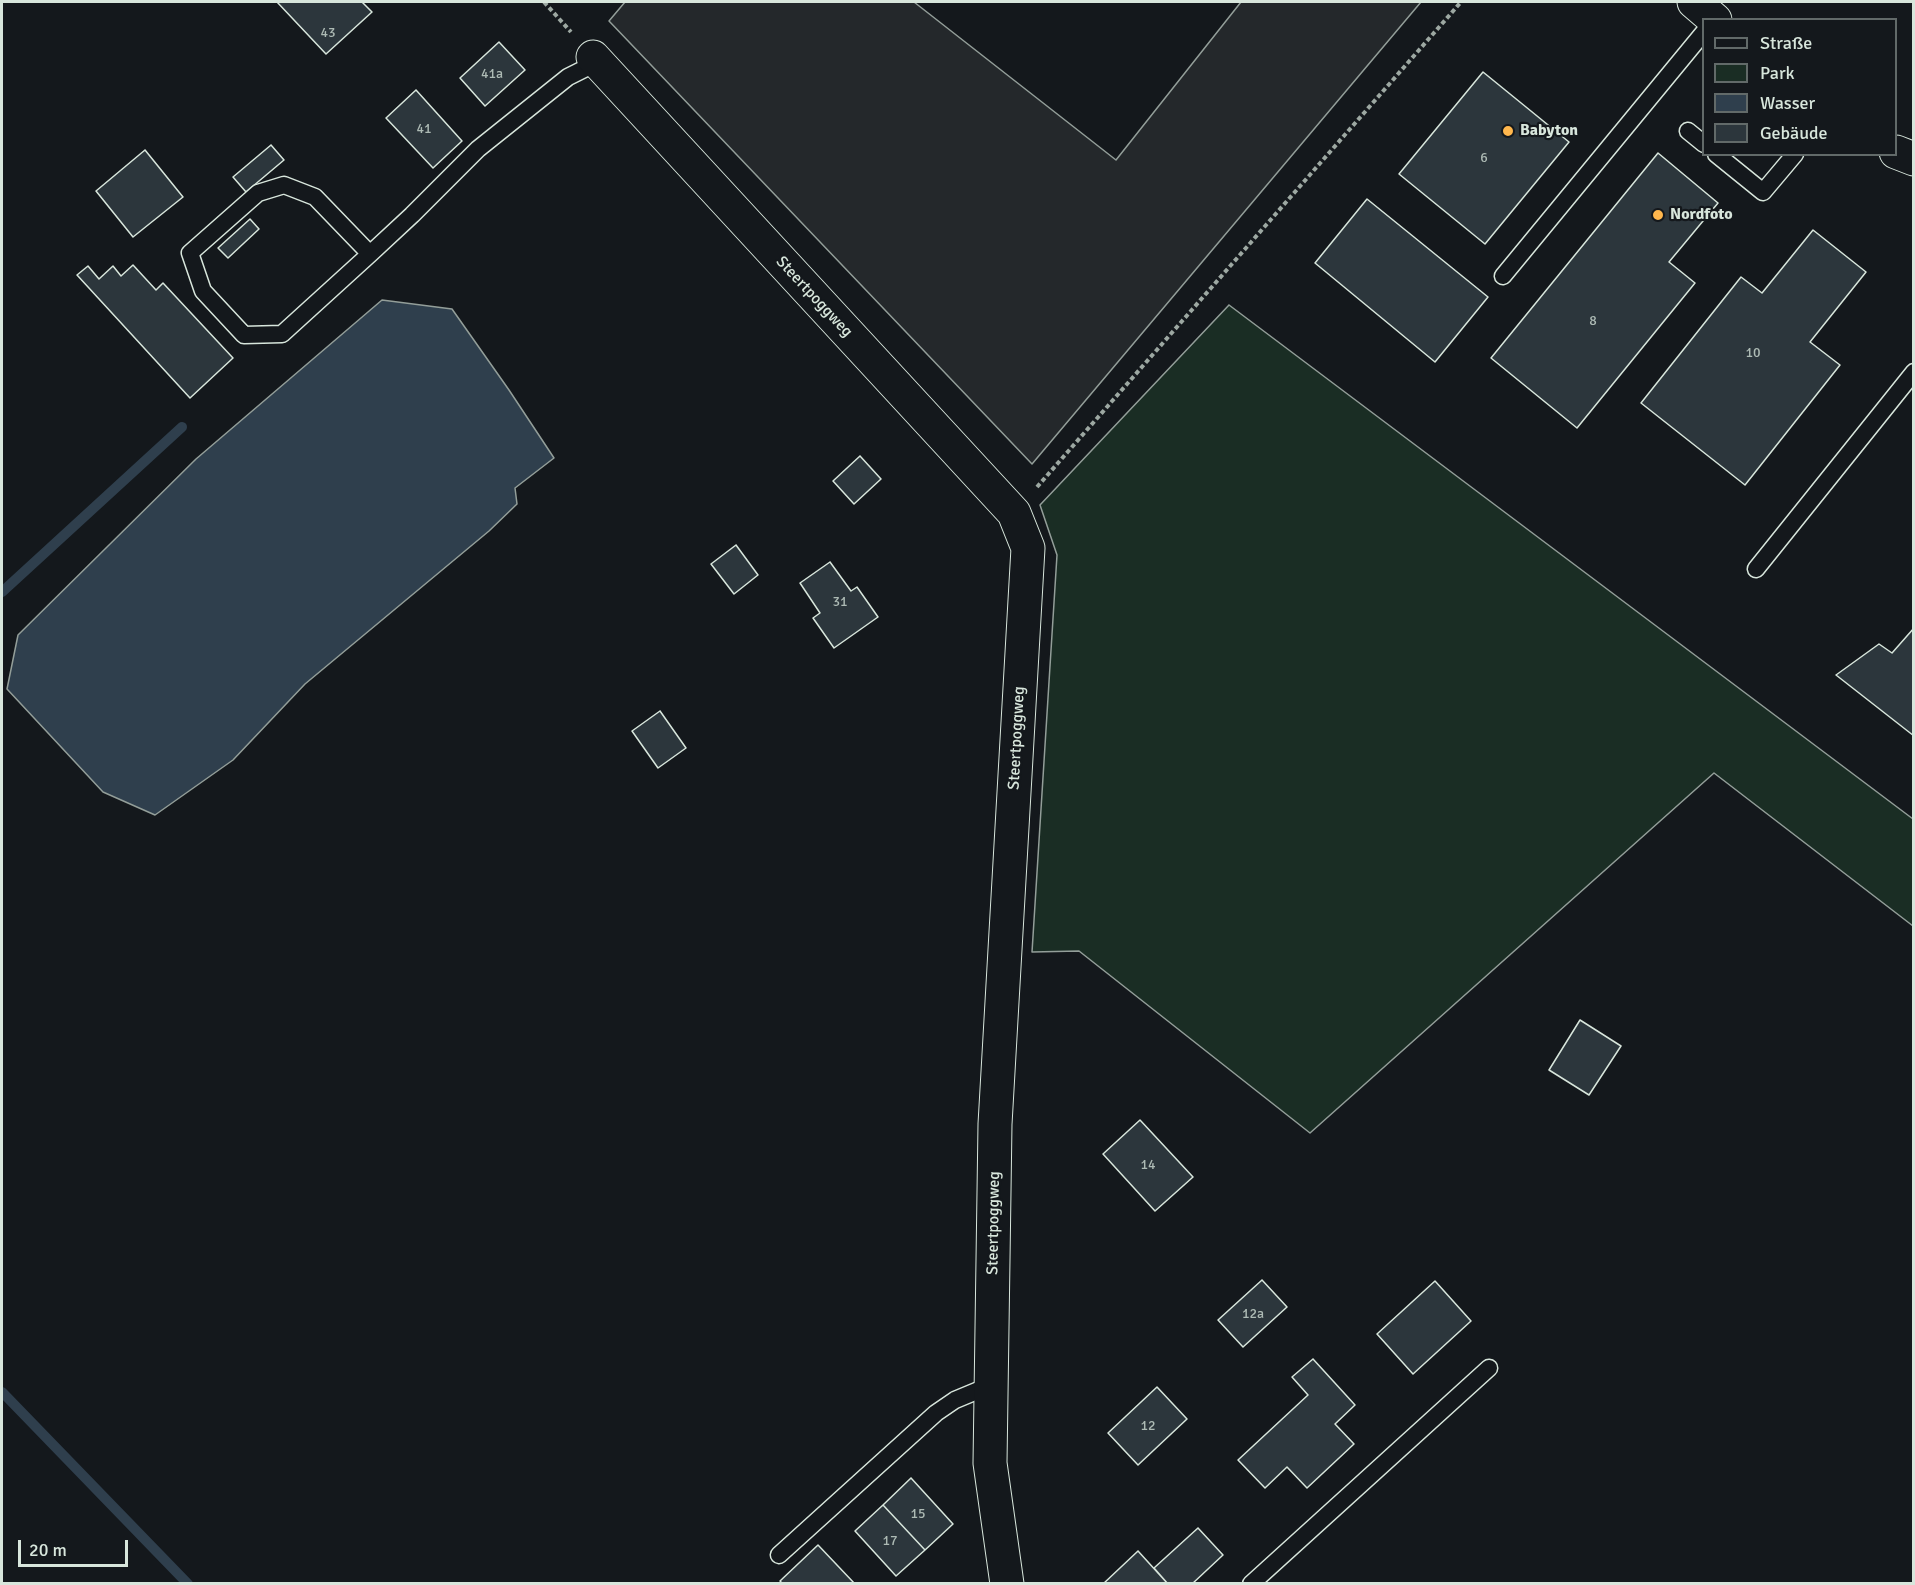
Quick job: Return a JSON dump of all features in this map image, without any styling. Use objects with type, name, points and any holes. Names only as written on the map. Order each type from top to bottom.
[{"type":"street","points":[[1694,2],[1713,18]]},
{"type":"street","name":"Steertpoggweg","points":[[596,60],[1014,513],[1028,548],[995,1124],[990,1463],[1007,1584]]},
{"type":"street","points":[[1897,152],[1914,159]]},
{"type":"lane","points":[[1503,276],[1702,34]]},
{"type":"lane","points":[[370,254],[315,197],[284,185],[258,194],[190,253],[203,291],[244,335],[282,334],[370,254],[478,149],[568,77],[596,60]]},
{"type":"lane","points":[[1688,131],[1702,142]]},
{"type":"lane","points":[[1718,156],[1763,192],[1793,156]]},
{"type":"lane","points":[[1756,569],[1914,372]]},
{"type":"lane","points":[[1251,1584],[1489,1368]]},
{"type":"lane","points":[[778,1556],[936,1413],[955,1400],[991,1385]]},
{"type":"path","points":[[1014,513],[1461,2]]},
{"type":"green space","points":[[1229,305],[1913,819],[1913,926],[1714,773],[1310,1133],[1079,951],[1032,952],[1057,555],[1040,505]]},
{"type":"shaded area","points":[[625,2],[914,2],[1116,160],[1241,2],[1421,2],[1032,464],[609,21]]},
{"type":"water","points":[[382,300],[452,309],[554,458],[515,488],[517,504],[489,531],[305,684],[233,760],[155,815],[103,792],[7,689],[18,635],[196,459]]},
{"type":"building","points":[[277,2],[362,2],[372,12],[326,54]]},
{"type":"building","points":[[499,42],[525,70],[485,106],[460,78]]},
{"type":"building","points":[[1483,72],[1569,142],[1485,244],[1399,174]]},
{"type":"building","points":[[416,90],[462,141],[433,168],[386,118]]},
{"type":"building","points":[[271,145],[284,160],[246,192],[233,177]]},
{"type":"building","points":[[145,150],[183,197],[133,237],[96,191]]},
{"type":"building","points":[[1658,153],[1718,203],[1669,262],[1695,283],[1577,428],[1491,358]]},
{"type":"building","points":[[1367,199],[1488,297],[1435,362],[1315,263]]},
{"type":"building","points":[[250,219],[259,229],[228,258],[218,248]]},
{"type":"building","points":[[1813,230],[1866,272],[1810,342],[1840,365],[1745,485],[1641,403],[1741,277],[1762,293]]},
{"type":"building","points":[[133,265],[156,290],[163,283],[233,358],[190,398],[77,275],[88,266],[99,279],[113,266],[121,276]]},
{"type":"building","points":[[860,456],[881,479],[854,504],[833,481]]},
{"type":"building","points":[[736,545],[758,575],[734,594],[711,564]]},
{"type":"building","points":[[830,562],[851,591],[857,587],[878,617],[834,648],[813,618],[820,613],[800,583]]},
{"type":"building","points":[[1914,628],[1914,736],[1836,675],[1879,644],[1892,653]]},
{"type":"building","points":[[660,711],[686,748],[658,768],[632,731]]},
{"type":"building","points":[[1580,1020],[1621,1046],[1589,1095],[1549,1070]]},
{"type":"building","points":[[1140,1120],[1193,1177],[1155,1211],[1103,1154]]},
{"type":"building","points":[[1262,1280],[1287,1307],[1243,1347],[1218,1320]]},
{"type":"building","points":[[1435,1281],[1471,1321],[1413,1374],[1377,1334]]},
{"type":"building","points":[[1313,1359],[1355,1405],[1335,1424],[1354,1444],[1307,1488],[1287,1467],[1265,1488],[1238,1460],[1308,1395],[1292,1377]]},
{"type":"building","points":[[1157,1387],[1187,1419],[1138,1465],[1108,1433]]},
{"type":"building","points":[[911,1478],[953,1524],[925,1550],[883,1505]]},
{"type":"building","points":[[883,1505],[925,1550],[896,1576],[855,1531]]},
{"type":"building","points":[[1198,1528],[1223,1555],[1192,1584],[1168,1584],[1154,1568]]},
{"type":"building","points":[[818,1545],[855,1584],[783,1584],[780,1581]]},
{"type":"building","points":[[1138,1551],[1168,1584],[1103,1584]]},
{"type":"waterway","points":[[2,592],[182,427]]},
{"type":"waterway","points":[[2,1392],[188,1584]]},
{"type":"place","name":"Babyton","points":[[1508,131]]},
{"type":"place","name":"Nordfoto","points":[[1658,215]]}]
